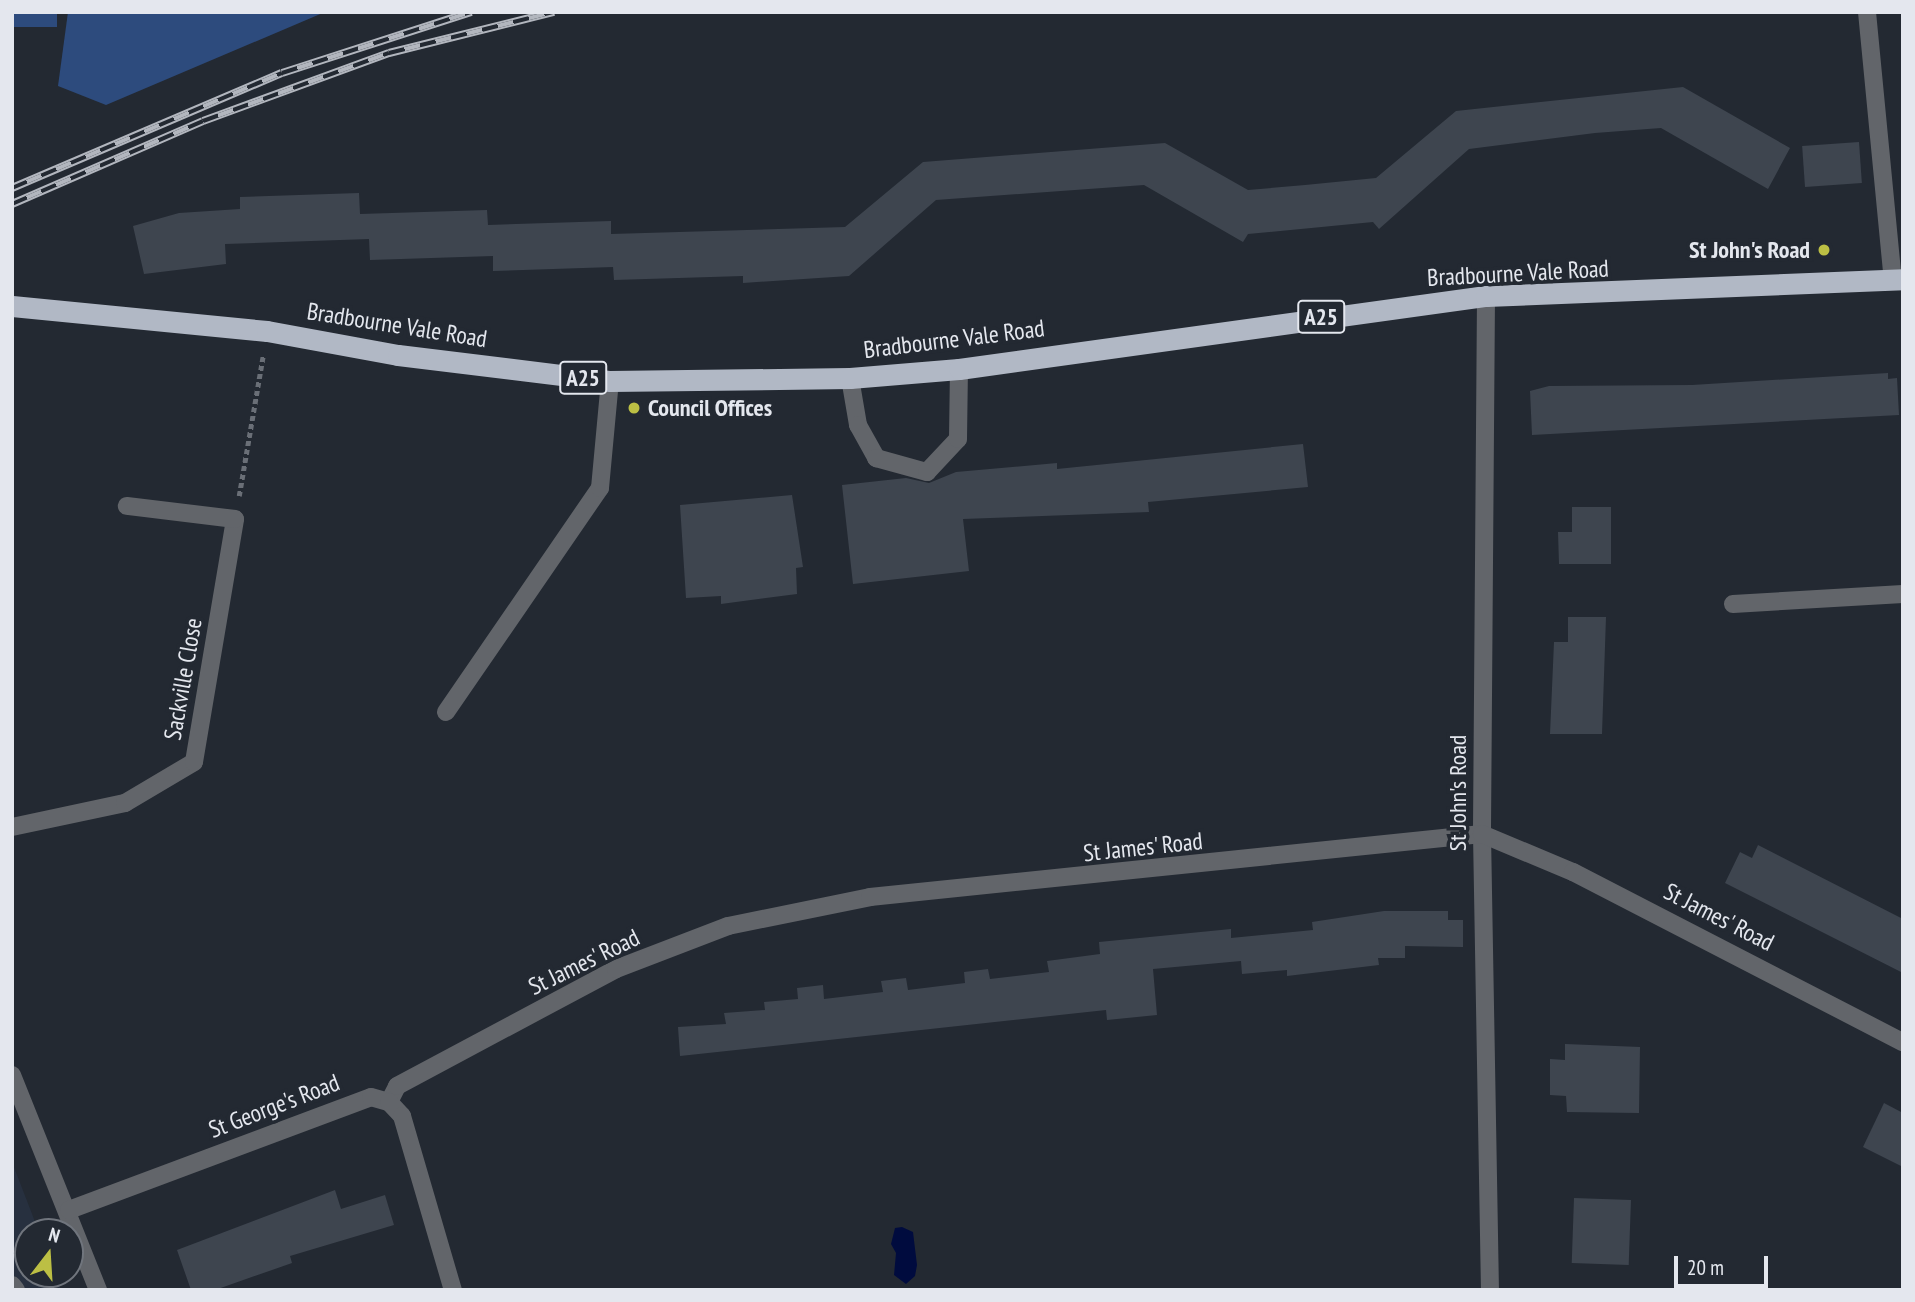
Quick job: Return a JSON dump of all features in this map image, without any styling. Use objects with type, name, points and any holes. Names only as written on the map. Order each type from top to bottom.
[{"type":"highway","name":"Bradbourne Vale Road","points":[[12,306],[267,331],[398,355],[610,381],[850,378],[959,369],[1486,296],[1898,279]]},
{"type":"street","points":[[1867,12],[1898,279]]},
{"type":"street","name":"St John's Road","points":[[1486,296],[1482,834],[1490,1290]]},
{"type":"street","points":[[850,378],[858,425],[876,458],[927,471],[958,439],[959,369]]},
{"type":"street","points":[[446,712],[600,488],[610,381]]},
{"type":"street","points":[[127,506],[235,519]]},
{"type":"street","name":"Sackville Close","points":[[12,827],[125,803],[194,762],[235,519]]},
{"type":"street","points":[[1733,604],[1903,594]]},
{"type":"street","name":"St James' Road","points":[[389,1102],[397,1086],[616,969],[728,926],[870,897],[1482,834],[1678,923],[1903,1042]]},
{"type":"street","points":[[12,1075],[69,1210],[99,1290]]},
{"type":"street","name":"St George's Road","points":[[69,1210],[352,1102],[372,1097],[389,1102]]},
{"type":"street","points":[[389,1102],[402,1116],[453,1290]]},
{"type":"street","points":[[12,1285],[16,1290]]},
{"type":"path","points":[[235,519],[267,331]]},
{"type":"shaded area","points":[[12,12],[57,12],[57,27],[12,27]]},
{"type":"shaded area","points":[[68,12],[325,12],[106,105],[58,86]]},
{"type":"shaded area","points":[[12,1162],[34,1218],[14,1218],[14,1288],[61,1290],[12,1290]]},
{"type":"shaded area","points":[[902,1227],[913,1232],[917,1265],[915,1276],[906,1284],[894,1275],[896,1253],[891,1244],[895,1228]]},
{"type":"building","points":[[1683,87],[1790,148],[1768,189],[1661,128],[1595,133],[1469,149],[1379,229],[1373,222],[1248,234],[1243,242],[1144,185],[936,200],[849,276],[743,283],[743,276],[614,280],[613,267],[493,271],[493,256],[370,260],[369,239],[225,244],[226,264],[144,274],[133,226],[179,213],[240,209],[240,197],[359,193],[360,214],[487,210],[488,225],[611,221],[611,234],[845,227],[923,162],[1165,143],[1248,190],[1376,178],[1456,111]]},
{"type":"building","points":[[1859,142],[1862,183],[1805,187],[1802,146]]},
{"type":"building","points":[[1888,373],[1888,379],[1897,378],[1899,415],[1532,435],[1530,391],[1549,386],[1692,385]]},
{"type":"building","points":[[1303,444],[1308,487],[1148,502],[1149,512],[963,519],[969,571],[853,584],[842,485],[906,478],[929,483],[956,472],[1057,463],[1057,469]]},
{"type":"building","points":[[792,495],[803,567],[796,568],[797,594],[721,604],[721,596],[686,598],[680,505]]},
{"type":"building","points":[[1572,507],[1611,507],[1611,564],[1559,564],[1558,532],[1572,532]]},
{"type":"building","points":[[1568,617],[1606,617],[1602,734],[1550,734],[1554,642],[1568,642]]},
{"type":"building","points":[[1758,845],[1903,919],[1903,973],[1725,883],[1740,852],[1752,858]]},
{"type":"building","points":[[1384,911],[1448,911],[1448,920],[1463,920],[1463,947],[1405,946],[1405,958],[1378,958],[1379,965],[1287,976],[1287,970],[1242,974],[1241,961],[1153,969],[1157,1015],[1107,1020],[1106,1010],[680,1056],[678,1027],[726,1024],[724,1013],[765,1010],[764,1002],[798,999],[797,988],[823,985],[824,999],[883,992],[881,981],[906,978],[908,990],[965,983],[964,972],[988,969],[990,979],[1049,972],[1047,961],[1100,954],[1099,942],[1231,929],[1231,938],[1313,930],[1312,922]]},
{"type":"building","points":[[1565,1044],[1640,1047],[1639,1113],[1567,1112],[1566,1096],[1550,1095],[1550,1059],[1565,1060]]},
{"type":"building","points":[[1884,1103],[1903,1113],[1903,1167],[1863,1147]]},
{"type":"building","points":[[335,1190],[341,1209],[385,1195],[394,1225],[290,1256],[292,1263],[215,1290],[191,1290],[177,1250]]},
{"type":"building","points":[[1574,1198],[1631,1200],[1629,1265],[1572,1263]]},
{"type":"railway","points":[[12,188],[282,73],[471,12]]},
{"type":"railway","points":[[12,204],[203,121],[389,53],[554,12]]},
{"type":"place","name":"St John's Road","points":[[1824,250]]},
{"type":"place","name":"Council Offices","points":[[634,408]]}]
